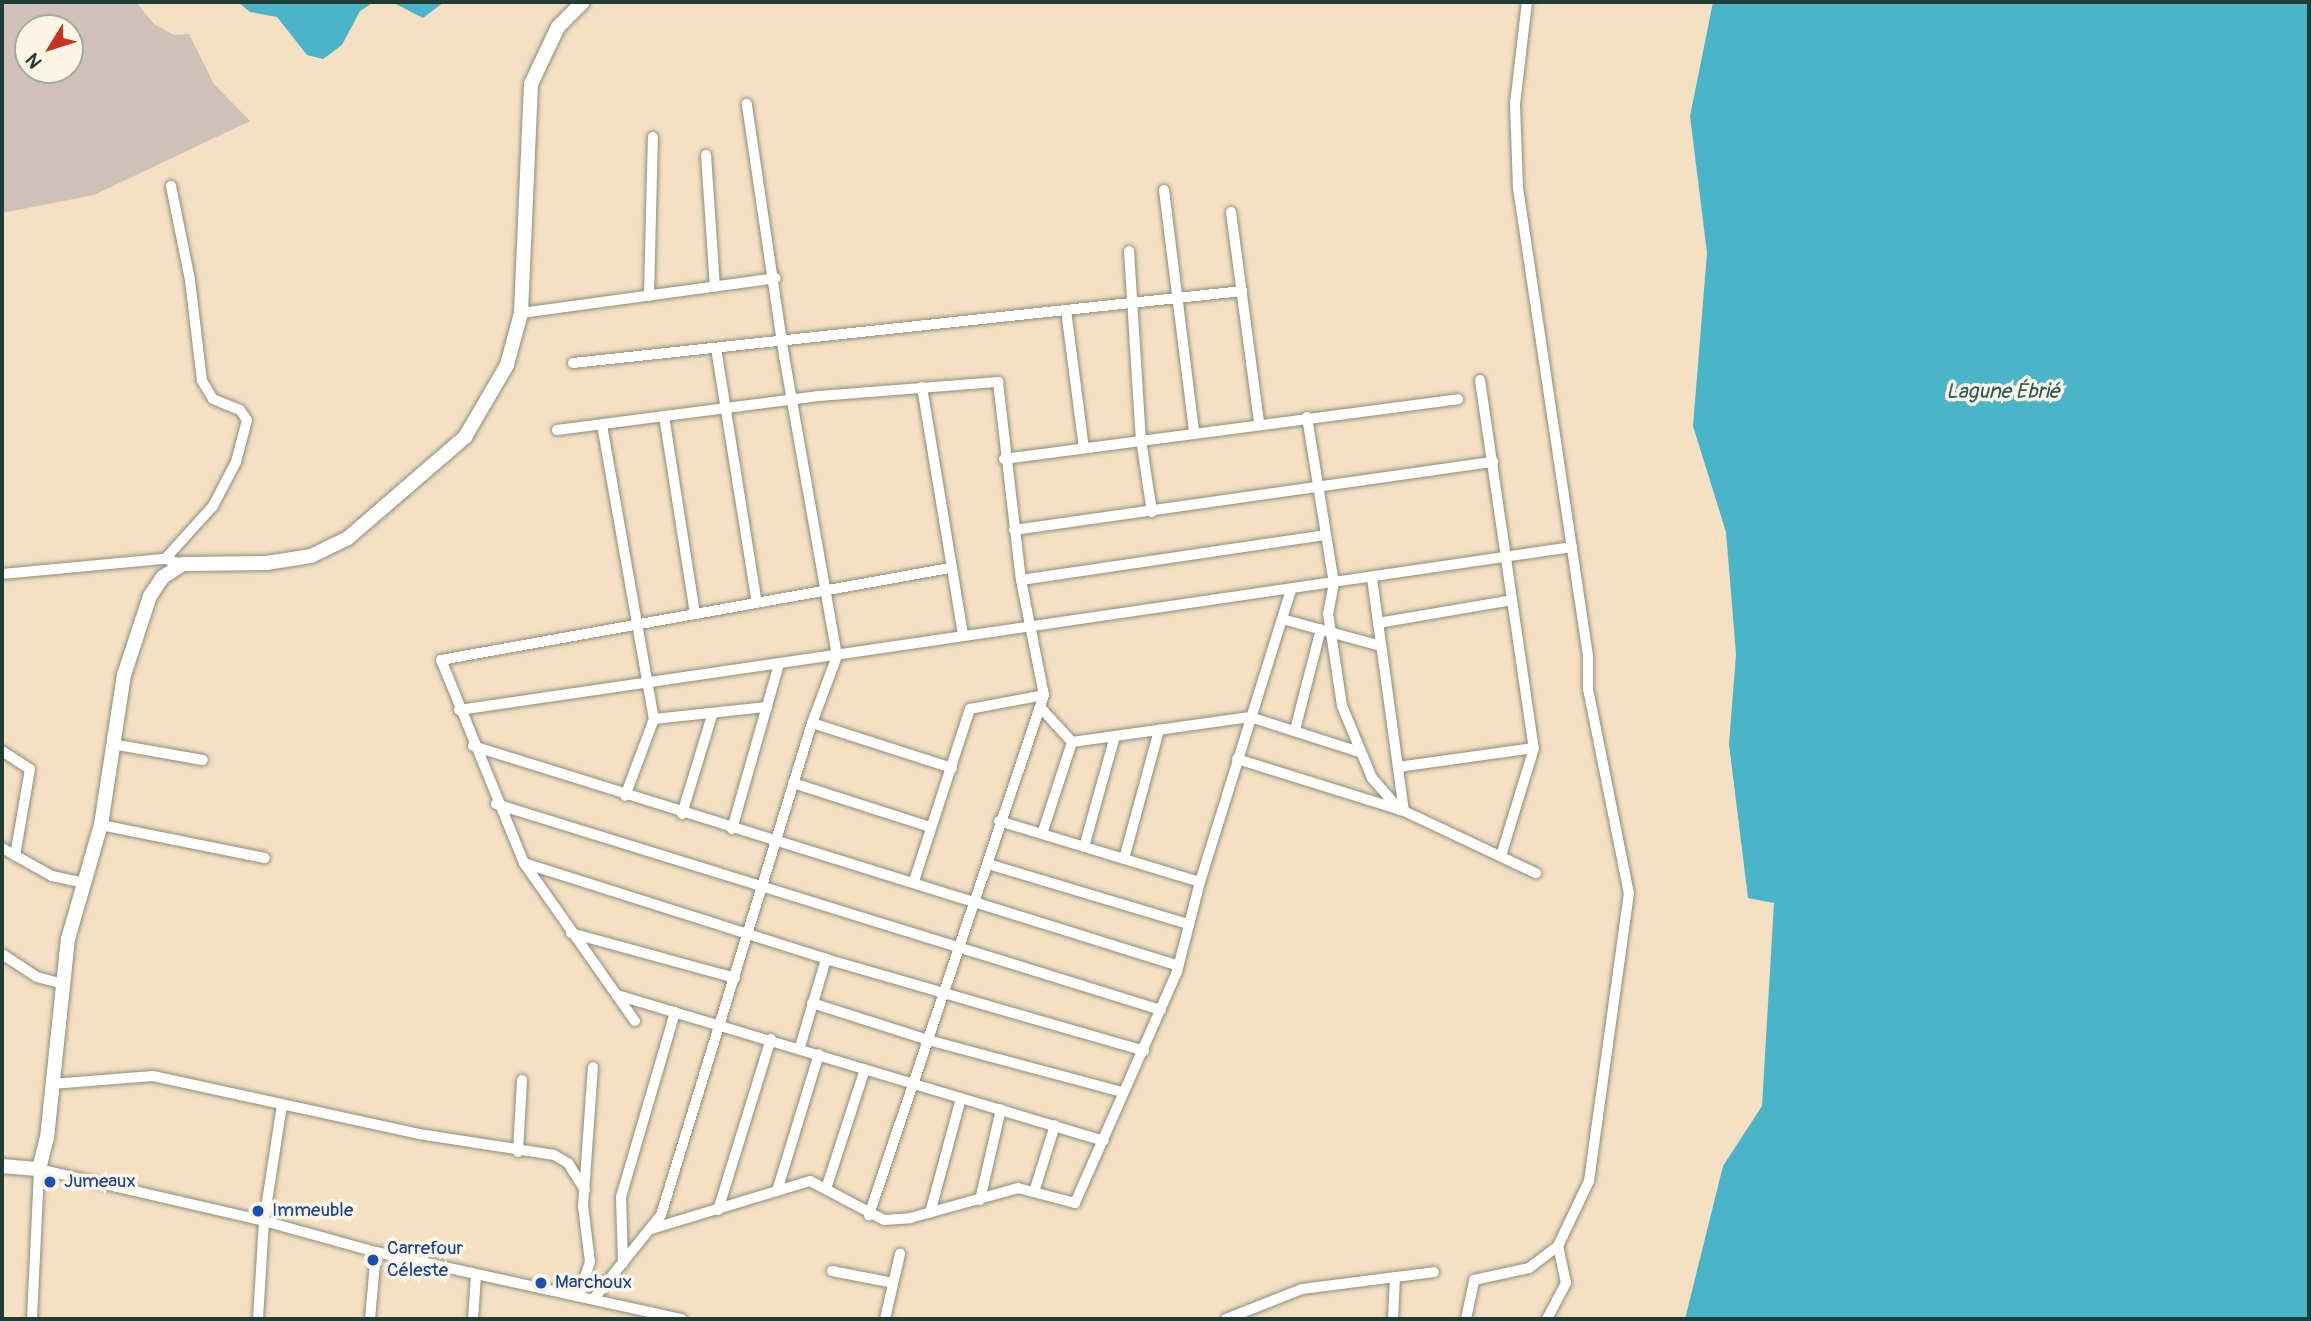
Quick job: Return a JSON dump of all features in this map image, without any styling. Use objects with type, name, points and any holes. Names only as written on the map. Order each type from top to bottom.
[{"type":"street","points":[[2,574],[165,559],[183,564],[267,563],[311,556],[348,538],[465,437],[507,365],[521,313],[531,84],[558,27],[583,2]]},
{"type":"street","points":[[1466,1319],[1474,1280],[1529,1268],[1558,1246],[1589,1181],[1629,894],[1588,690],[1588,656],[1518,187],[1515,104],[1527,2]]},
{"type":"street","points":[[596,1297],[660,1215],[793,783],[837,656],[795,399],[782,341],[776,278],[747,104]]},
{"type":"street","points":[[649,296],[653,137]]},
{"type":"street","points":[[706,155],[715,287]]},
{"type":"street","points":[[165,559],[212,506],[236,462],[247,421],[240,410],[214,399],[202,381],[190,280],[171,186]]},
{"type":"street","points":[[1164,190],[1194,432]]},
{"type":"street","points":[[1231,212],[1259,423]]},
{"type":"street","points":[[1129,251],[1141,440],[1152,512]]},
{"type":"street","points":[[521,313],[776,278]]},
{"type":"street","points":[[573,363],[1242,291]]},
{"type":"street","points":[[1066,310],[1084,448]]},
{"type":"street","points":[[716,348],[757,603]]},
{"type":"street","points":[[1480,380],[1534,748],[1500,856]]},
{"type":"street","points":[[557,430],[795,399],[998,382],[1004,459],[1021,580],[1044,695],[999,821],[977,900],[869,1215]]},
{"type":"street","points":[[922,387],[963,636]]},
{"type":"street","points":[[1004,459],[1259,423],[1458,399]]},
{"type":"street","points":[[664,416],[695,614]]},
{"type":"street","points":[[1295,730],[1325,630],[1334,583],[1307,417]]},
{"type":"street","points":[[602,425],[636,625],[650,681],[654,719],[625,796]]},
{"type":"street","points":[[1014,530],[1493,462]]},
{"type":"street","points":[[1021,580],[1325,535]]},
{"type":"street","points":[[459,710],[650,681],[778,667],[963,636],[1029,629],[1572,547]]},
{"type":"street","points":[[32,1319],[39,1169],[52,1084],[68,939],[86,883],[100,825],[112,744],[133,639],[163,577],[183,564]]},
{"type":"street","points":[[635,1021],[524,863],[472,746],[441,660],[950,568]]},
{"type":"street","points":[[1372,578],[1402,810]]},
{"type":"street","points":[[651,1229],[810,1181],[869,1215],[884,1220],[930,1213],[1018,1188],[1075,1203],[1177,972],[1176,965],[1200,882],[1291,590]]},
{"type":"street","points":[[1378,623],[1512,600]]},
{"type":"street","points":[[1282,619],[1381,646]]},
{"type":"street","points":[[1325,630],[1342,706],[1360,752],[1381,793],[1402,810]]},
{"type":"street","points":[[732,829],[778,667]]},
{"type":"street","points":[[914,881],[970,709],[1044,695]]},
{"type":"street","points":[[654,719],[712,715],[767,707]]},
{"type":"street","points":[[1040,707],[1072,743]]},
{"type":"street","points":[[682,814],[712,715]]},
{"type":"street","points":[[1072,743],[1250,717],[1360,752]]},
{"type":"street","points":[[812,723],[952,768]]},
{"type":"street","points":[[1124,859],[1159,730]]},
{"type":"street","points":[[1084,847],[1115,736]]},
{"type":"street","points":[[1042,834],[1072,743]]},
{"type":"street","points":[[112,744],[203,760]]},
{"type":"street","points":[[472,746],[682,814],[977,900],[1176,965]]},
{"type":"street","points":[[1398,767],[1534,748]]},
{"type":"street","points":[[2,751],[30,769],[15,856]]},
{"type":"street","points":[[1237,759],[1402,810],[1536,873]]},
{"type":"street","points":[[793,783],[930,827]]},
{"type":"street","points":[[496,804],[1161,1010]]},
{"type":"street","points":[[999,821],[1200,882]]},
{"type":"street","points":[[100,825],[265,858]]},
{"type":"street","points":[[2,848],[52,876],[86,883]]},
{"type":"street","points":[[524,863],[825,958],[1144,1051]]},
{"type":"street","points":[[988,864],[1188,924]]},
{"type":"street","points":[[571,933],[735,978]]},
{"type":"street","points":[[2,954],[37,977],[64,984]]},
{"type":"street","points":[[800,1047],[825,958]]},
{"type":"street","points":[[617,995],[800,1047],[912,1085],[1104,1140]]},
{"type":"street","points":[[812,1003],[928,1040],[1122,1092]]},
{"type":"street","points":[[623,1263],[621,1197],[675,1012]]},
{"type":"street","points":[[719,1210],[771,1039]]},
{"type":"street","points":[[777,1191],[819,1054]]},
{"type":"street","points":[[579,1294],[590,1262],[585,1190],[593,1067]]},
{"type":"street","points":[[826,1189],[865,1069]]},
{"type":"street","points":[[52,1084],[153,1076],[282,1105],[561,1159],[585,1190]]},
{"type":"street","points":[[518,1152],[522,1080]]},
{"type":"street","points":[[930,1213],[961,1098]]},
{"type":"street","points":[[258,1319],[264,1221],[282,1105]]},
{"type":"street","points":[[979,1200],[1002,1109]]},
{"type":"street","points":[[1034,1192],[1055,1125]]},
{"type":"street","points":[[2,1166],[39,1169],[264,1221],[376,1252],[476,1275],[596,1297],[658,1316],[682,1319]]},
{"type":"street","points":[[1547,1319],[1566,1283],[1558,1246]]},
{"type":"street","points":[[370,1319],[376,1252]]},
{"type":"street","points":[[886,1319],[900,1254]]},
{"type":"street","points":[[832,1271],[893,1283]]},
{"type":"street","points":[[1226,1319],[1302,1289],[1434,1272]]},
{"type":"street","points":[[473,1319],[476,1275]]},
{"type":"street","points":[[1393,1319],[1395,1277]]},
{"type":"shaded area","points":[[2,2],[136,2],[154,24],[174,35],[189,34],[214,84],[250,121],[94,195],[2,213]]},
{"type":"water","points":[[238,2],[374,2],[360,11],[342,45],[323,59],[307,55],[277,17],[250,12]]},
{"type":"water","points":[[392,2],[444,2],[423,18]]},
{"type":"water","name":"Lagune Ébrié","points":[[1713,2],[2309,2],[2309,1319],[1685,1319],[1723,1166],[1762,1106],[1774,903],[1748,898],[1729,744],[1736,654],[1726,532],[1693,426],[1707,253],[1690,116]]},
{"type":"place","name":"Jumeaux","points":[[50,1182]]},
{"type":"place","name":"Immeuble","points":[[258,1211]]},
{"type":"place","name":"Carrefour Céleste","points":[[373,1260]]},
{"type":"place","name":"Marchoux","points":[[541,1283]]}]
